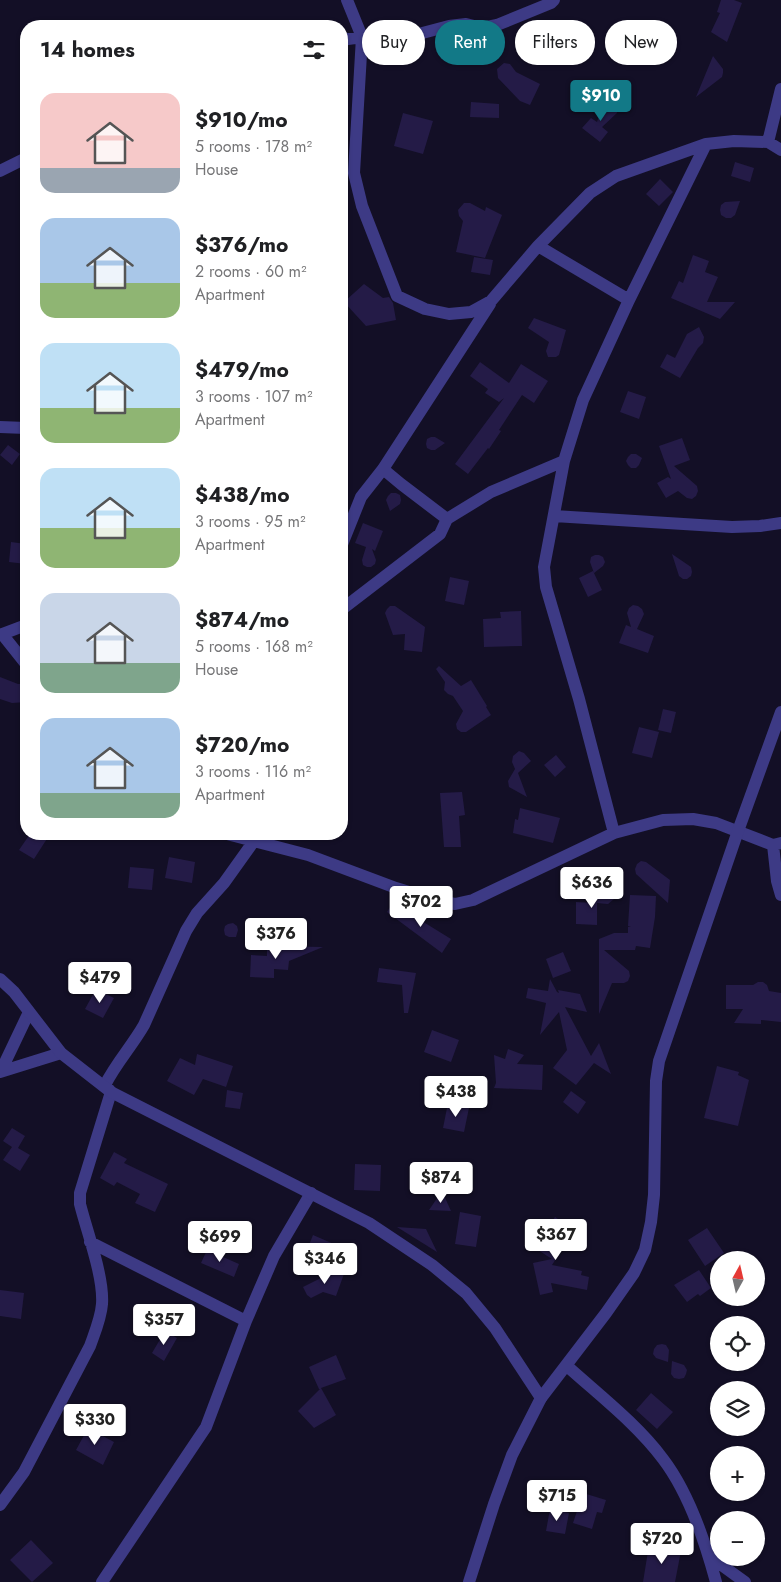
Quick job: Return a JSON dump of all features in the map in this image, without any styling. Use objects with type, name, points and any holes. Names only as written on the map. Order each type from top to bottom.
[{"type":"street","points":[[347,0],[362,37],[354,173],[362,206],[397,296],[425,309],[449,314],[471,312],[491,302]]},
{"type":"street","points":[[425,32],[466,24],[482,28],[498,25],[551,3],[554,0]]},
{"type":"street","points":[[348,39],[362,37]]},
{"type":"street","points":[[768,142],[781,89]]},
{"type":"street","points":[[348,530],[361,497],[383,469],[491,302],[538,246],[590,193],[616,176],[706,144],[734,141],[768,142],[781,150]]},
{"type":"street","points":[[614,833],[580,699],[546,587],[544,567],[564,460],[583,400],[629,300],[706,144]]},
{"type":"street","points":[[0,170],[20,161]]},
{"type":"street","points":[[538,246],[629,300]]},
{"type":"street","points":[[0,427],[20,428]]},
{"type":"street","points":[[348,605],[440,534],[447,519],[491,492],[564,460]]},
{"type":"street","points":[[383,469],[447,519]]},
{"type":"street","points":[[554,516],[619,522],[732,527],[781,523]]},
{"type":"street","points":[[20,626],[1,634],[20,657]]},
{"type":"street","points":[[470,1582],[494,1504],[512,1455],[541,1398],[567,1366],[634,1273],[645,1250],[654,1195],[656,1081],[660,1061],[738,831],[781,712]]},
{"type":"street","points":[[250,840],[308,855],[396,888],[455,904],[473,900],[614,833],[663,820],[694,819],[716,822],[777,844],[777,881],[781,894]]},
{"type":"street","points":[[111,1092],[105,1085],[144,1025],[186,931],[197,913],[224,883],[254,841]]},
{"type":"street","points":[[0,979],[14,992],[62,1053],[111,1092],[369,1224],[432,1265],[466,1293],[495,1328],[541,1398]]},
{"type":"street","points":[[0,1072],[30,1012]]},
{"type":"street","points":[[0,1072],[62,1053]]},
{"type":"street","points":[[0,1505],[24,1472],[90,1346],[98,1325],[102,1304],[100,1280],[80,1204],[80,1192],[111,1092]]},
{"type":"street","points":[[102,1582],[206,1427],[246,1321],[274,1256],[310,1194]]},
{"type":"street","points":[[90,1242],[246,1321]]},
{"type":"street","points":[[567,1366],[635,1429],[662,1458],[680,1485],[709,1556],[716,1582]]},
{"type":"street","points":[[709,1556],[744,1582]]},
{"type":"building","points":[[721,0],[734,0],[742,3],[727,42],[711,32],[720,13],[717,12]]},
{"type":"building","points":[[713,56],[723,69],[722,77],[696,97]]},
{"type":"building","points":[[505,63],[510,64],[516,72],[540,84],[530,105],[520,101],[498,78],[497,69]]},
{"type":"building","points":[[471,102],[499,104],[499,118],[470,117]]},
{"type":"building","points":[[607,102],[612,102],[616,105],[617,113],[602,127],[608,132],[600,142],[582,128],[591,118],[597,122],[602,106]]},
{"type":"building","points":[[403,113],[433,121],[423,154],[394,146]]},
{"type":"building","points":[[735,162],[754,168],[750,182],[731,176]]},
{"type":"building","points":[[660,179],[673,192],[659,206],[646,194]]},
{"type":"building","points":[[740,201],[735,215],[731,218],[721,215],[721,205],[725,202]]},
{"type":"building","points":[[464,203],[470,203],[485,211],[486,207],[502,215],[485,258],[456,252],[463,221],[459,216],[458,210]]},
{"type":"building","points":[[693,255],[709,261],[705,272],[718,277],[707,302],[735,302],[720,319],[671,298],[679,281],[683,283]]},
{"type":"building","points":[[474,257],[493,260],[490,275],[471,272]]},
{"type":"building","points":[[364,284],[383,298],[389,297],[393,303],[396,320],[366,326],[348,306],[348,298]]},
{"type":"building","points":[[534,318],[566,330],[559,355],[556,357],[548,357],[546,351],[549,342],[528,328]]},
{"type":"building","points":[[699,327],[704,337],[703,343],[680,378],[660,367],[667,354],[675,358],[687,334]]},
{"type":"building","points":[[480,362],[509,383],[521,364],[548,381],[534,403],[522,395],[489,449],[468,474],[455,464],[504,398],[499,402],[485,393],[488,389],[470,376]]},
{"type":"building","points":[[628,391],[646,397],[639,419],[620,412]]},
{"type":"building","points":[[435,437],[445,443],[435,450],[431,450],[427,448],[426,444],[427,439]]},
{"type":"building","points":[[682,438],[690,460],[674,466],[697,486],[698,491],[692,499],[687,498],[678,491],[666,498],[657,483],[668,477],[671,479],[659,446]]},
{"type":"building","points":[[8,445],[20,454],[12,465],[0,455]]},
{"type":"building","points":[[631,454],[636,454],[642,458],[636,468],[631,468],[626,461]]},
{"type":"building","points":[[391,493],[400,495],[401,500],[400,504],[390,511],[386,500]]},
{"type":"building","points":[[363,523],[383,531],[375,551],[372,549],[376,560],[375,564],[371,567],[363,565],[362,560],[366,547],[355,543]]},
{"type":"building","points":[[11,542],[20,543],[20,563],[9,562]]},
{"type":"building","points":[[672,554],[691,567],[691,576],[687,579],[679,576]]},
{"type":"building","points":[[595,555],[603,557],[605,562],[594,573],[590,562],[591,557]]},
{"type":"building","points":[[593,571],[602,590],[588,597],[579,578]]},
{"type":"building","points":[[450,577],[469,581],[464,605],[445,601]]},
{"type":"building","points":[[633,605],[642,609],[644,614],[637,629],[654,636],[648,653],[619,643],[626,625],[631,627],[627,613]]},
{"type":"building","points":[[390,606],[395,606],[425,627],[422,652],[404,650],[405,634],[393,635],[385,613]]},
{"type":"building","points":[[521,611],[522,646],[484,647],[483,619],[501,618],[500,612]]},
{"type":"building","points":[[439,666],[461,686],[471,680],[491,715],[466,732],[461,732],[457,729],[456,724],[463,711],[453,696],[444,690],[445,682],[436,669]]},
{"type":"building","points":[[0,677],[20,684],[20,702],[12,703],[0,699]]},
{"type":"building","points":[[663,709],[676,712],[671,733],[658,730]]},
{"type":"building","points":[[639,727],[659,732],[652,758],[632,753]]},
{"type":"building","points":[[519,751],[524,753],[531,761],[518,773],[527,797],[509,787],[508,781],[515,769],[512,762],[513,756]]},
{"type":"building","points":[[556,755],[566,767],[555,777],[544,765]]},
{"type":"building","points":[[462,792],[465,815],[459,816],[461,847],[444,847],[440,793]]},
{"type":"building","points":[[520,808],[560,818],[553,843],[513,833],[515,819],[518,820]]},
{"type":"building","points":[[26,840],[46,840],[34,859],[19,850]]},
{"type":"building","points":[[169,857],[195,862],[192,883],[165,878]]},
{"type":"building","points":[[641,861],[646,862],[670,880],[668,903],[636,874],[635,869]]},
{"type":"building","points":[[130,867],[154,869],[152,890],[128,888]]},
{"type":"building","points":[[601,891],[610,891],[614,899],[608,904],[597,903],[597,925],[576,924],[576,902],[594,903]]},
{"type":"building","points":[[630,895],[656,896],[650,948],[636,946],[635,950],[604,950],[629,971],[630,976],[628,981],[624,983],[612,983],[599,1014],[599,939],[614,933],[628,933],[628,927],[631,926],[628,926]]},
{"type":"building","points":[[392,904],[451,939],[442,953],[387,912]]},
{"type":"building","points":[[233,923],[237,926],[238,930],[236,937],[229,937],[225,935],[225,926]]},
{"type":"building","points":[[267,946],[323,947],[289,961],[288,970],[274,969],[274,978],[250,977],[251,955],[267,956]]},
{"type":"building","points":[[563,952],[571,971],[553,978],[546,959]]},
{"type":"building","points":[[379,968],[416,973],[408,1013],[404,1013],[402,985],[377,982]]},
{"type":"building","points":[[550,979],[559,993],[558,990],[580,994],[587,1012],[565,1007],[591,1056],[599,1043],[611,1074],[594,1063],[576,1085],[553,1068],[567,1050],[559,1012],[540,1035],[546,1003],[526,998],[528,988],[548,991]]},
{"type":"building","points":[[763,982],[767,985],[769,991],[781,993],[781,1022],[761,1020],[761,1024],[734,1023],[743,1009],[726,1009],[726,985],[753,985]]},
{"type":"building","points":[[96,989],[114,998],[103,1018],[85,1009]]},
{"type":"building","points":[[432,1030],[459,1040],[451,1062],[424,1052]]},
{"type":"building","points":[[508,1049],[524,1055],[517,1064],[543,1065],[542,1090],[494,1088],[496,1083],[494,1055],[505,1059]]},
{"type":"building","points":[[197,1054],[233,1066],[226,1087],[203,1079],[194,1095],[167,1081],[180,1058],[195,1065]]},
{"type":"building","points":[[717,1066],[739,1072],[738,1075],[749,1080],[738,1126],[704,1118]]},
{"type":"building","points":[[227,1090],[243,1093],[240,1109],[225,1107]]},
{"type":"building","points":[[571,1091],[586,1102],[578,1114],[563,1102]]},
{"type":"building","points":[[448,1103],[469,1108],[464,1132],[443,1128]]},
{"type":"building","points":[[12,1128],[25,1136],[18,1148],[30,1155],[20,1171],[3,1160],[12,1147],[3,1141]]},
{"type":"building","points":[[114,1152],[127,1159],[124,1163],[168,1184],[155,1212],[135,1203],[140,1194],[117,1182],[114,1186],[100,1178]]},
{"type":"building","points":[[355,1164],[381,1165],[380,1191],[354,1190]]},
{"type":"building","points":[[442,1191],[451,1211],[429,1210]]},
{"type":"building","points":[[460,1212],[481,1216],[476,1247],[455,1244]]},
{"type":"building","points":[[555,1217],[567,1225],[564,1229],[572,1234],[552,1265],[582,1271],[581,1275],[589,1277],[587,1290],[551,1283],[553,1292],[540,1295],[533,1263],[552,1259],[535,1248]]},
{"type":"building","points":[[397,1227],[426,1229],[437,1252]]},
{"type":"building","points":[[707,1228],[723,1251],[710,1251],[710,1263],[705,1266],[688,1240]]},
{"type":"building","points":[[313,1235],[343,1248],[334,1268],[305,1255]]},
{"type":"building","points":[[207,1250],[239,1264],[234,1277],[201,1263]]},
{"type":"building","points":[[699,1270],[710,1289],[687,1302],[674,1285]]},
{"type":"building","points":[[335,1271],[344,1274],[336,1296],[323,1292],[311,1298],[307,1295],[303,1287]]},
{"type":"building","points":[[0,1290],[24,1293],[21,1319],[0,1316]]},
{"type":"building","points":[[165,1331],[177,1338],[164,1361],[152,1353]]},
{"type":"building","points":[[657,1345],[666,1345],[669,1350],[668,1362],[656,1358],[653,1354]]},
{"type":"building","points":[[336,1355],[346,1379],[321,1388],[336,1415],[314,1428],[298,1411],[320,1389],[309,1367]]},
{"type":"building","points":[[672,1361],[684,1365],[687,1370],[684,1378],[674,1378],[671,1374]]},
{"type":"building","points":[[651,1393],[673,1412],[657,1429],[636,1410]]},
{"type":"building","points":[[88,1428],[114,1442],[103,1465],[76,1450]]},
{"type":"building","points":[[583,1493],[606,1500],[602,1513],[597,1512],[592,1529],[573,1523]]},
{"type":"building","points":[[550,1509],[569,1513],[565,1534],[546,1531]]},
{"type":"building","points":[[31,1540],[53,1563],[32,1582],[10,1560]]},
{"type":"building","points":[[649,1545],[681,1551],[675,1582],[643,1582]]}]
